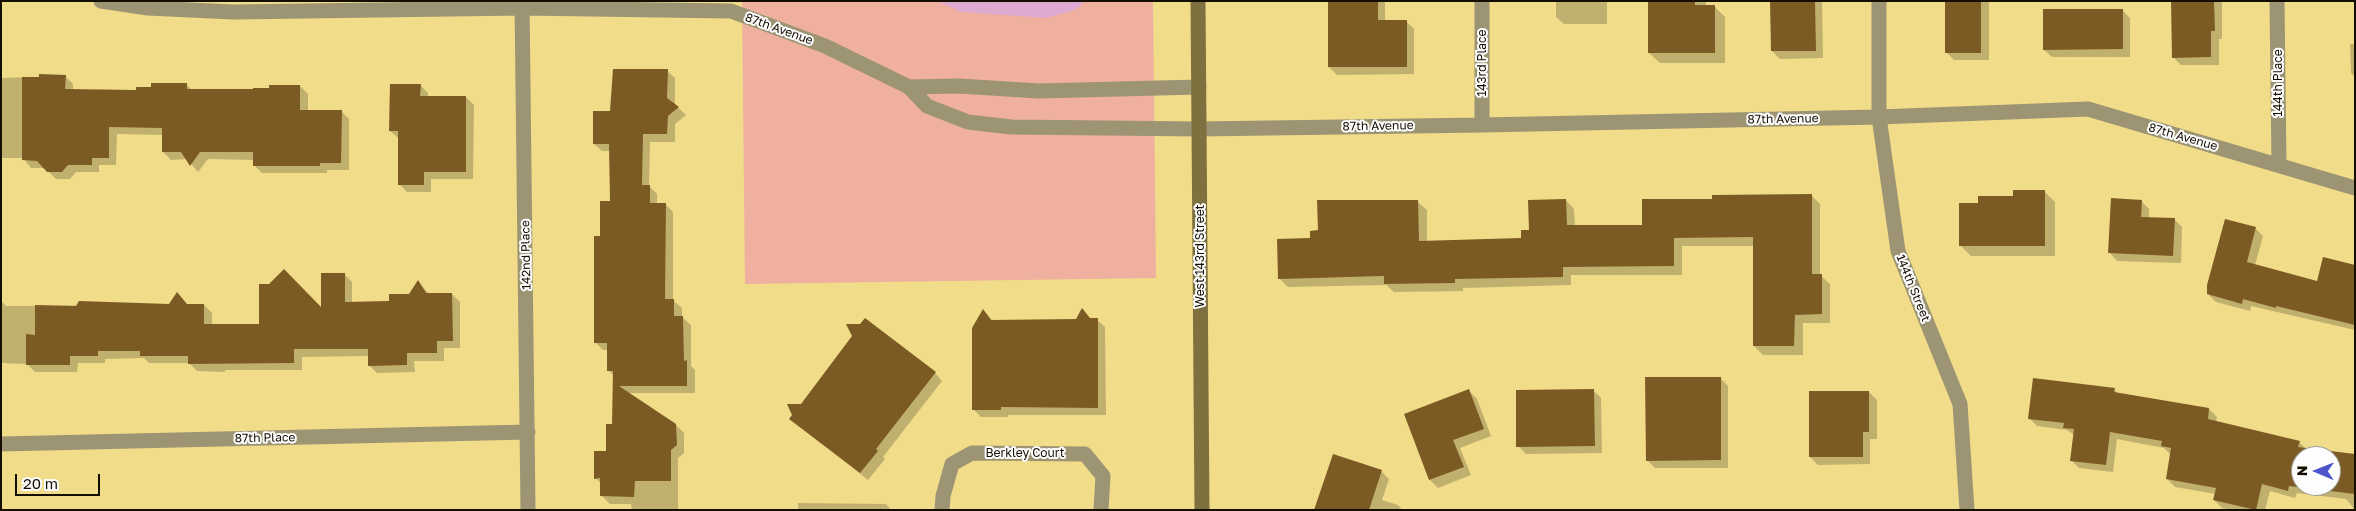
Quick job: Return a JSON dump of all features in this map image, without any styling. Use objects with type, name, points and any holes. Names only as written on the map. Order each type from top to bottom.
[{"type":"main road","name":"West 143rd Street","points":[[1198,1],[1202,510]]},
{"type":"street","name":"87th Avenue","points":[[101,1],[148,8],[233,12],[522,4],[731,11],[825,46],[909,87],[927,106],[968,122],[1011,127],[1199,129],[1482,125],[1879,117],[2088,109],[2355,188]]},
{"type":"street","name":"143rd Place","points":[[1482,1],[1482,125]]},
{"type":"street","name":"144th Street","points":[[1878,1],[1879,117],[1898,251],[1960,404],[1967,510]]},
{"type":"street","name":"144th Place","points":[[2278,1],[2279,165]]},
{"type":"street","name":"142nd Place","points":[[522,4],[528,510]]},
{"type":"street","points":[[909,87],[959,86],[1039,91],[1199,87]]},
{"type":"street","name":"87th Place","points":[[1,444],[528,432]]},
{"type":"street","name":"Berkley Court","points":[[942,510],[943,496],[952,464],[972,453],[1085,454],[1103,476],[1101,510]]},
{"type":"shaded area","points":[[742,1],[1153,1],[1156,278],[745,284]]},
{"type":"shaded area","points":[[937,1],[1085,1],[1077,9],[1047,18],[961,12]]},
{"type":"building","points":[[1328,1],[1378,1],[1378,20],[1407,20],[1407,67],[1328,67]]},
{"type":"building","points":[[1648,1],[1695,1],[1695,5],[1715,5],[1715,53],[1648,53]]},
{"type":"building","points":[[1770,1],[1815,1],[1816,51],[1771,51]]},
{"type":"building","points":[[1945,1],[1981,1],[1981,53],[1945,53]]},
{"type":"building","points":[[2171,1],[2214,1],[2215,31],[2211,31],[2211,57],[2172,58]]},
{"type":"building","points":[[2043,9],[2123,9],[2123,49],[2043,50]]},
{"type":"building","points":[[613,69],[668,69],[667,98],[679,107],[668,116],[667,134],[643,134],[642,185],[650,185],[650,203],[666,203],[665,299],[674,299],[674,316],[683,316],[684,361],[687,360],[687,386],[619,386],[676,424],[677,445],[671,450],[671,481],[635,481],[634,497],[600,496],[600,478],[594,479],[594,451],[606,451],[606,424],[612,424],[613,371],[607,371],[607,343],[594,343],[594,236],[600,236],[600,201],[610,201],[609,144],[593,144],[593,111],[610,111]]},
{"type":"building","points":[[39,74],[66,75],[65,89],[136,90],[136,87],[151,87],[151,83],[187,83],[187,89],[253,89],[269,88],[269,85],[300,85],[300,110],[342,110],[341,163],[320,163],[320,166],[253,166],[253,152],[200,152],[190,166],[181,152],[162,152],[162,128],[109,127],[109,158],[92,158],[92,165],[68,165],[62,172],[47,172],[37,161],[22,160],[22,77],[39,77]]},
{"type":"building","points":[[390,84],[421,84],[420,96],[466,96],[466,172],[424,172],[424,185],[398,185],[398,131],[389,131]]},
{"type":"building","points":[[2013,190],[2045,190],[2045,246],[1959,246],[1959,203],[1978,203],[1978,196],[2013,196]]},
{"type":"building","points":[[1812,194],[1812,274],[1822,274],[1822,314],[1795,315],[1794,346],[1753,346],[1753,237],[1674,238],[1674,266],[1563,267],[1563,277],[1455,279],[1455,283],[1384,284],[1384,276],[1278,279],[1277,239],[1310,238],[1310,231],[1318,230],[1317,200],[1418,200],[1419,241],[1521,238],[1521,230],[1529,230],[1528,200],[1566,199],[1567,225],[1642,225],[1642,199],[1712,199],[1712,195]]},
{"type":"building","points":[[2111,198],[2142,200],[2141,217],[2175,218],[2173,256],[2108,253]]},
{"type":"building","points":[[2225,219],[2256,227],[2247,262],[2317,281],[2323,257],[2355,265],[2355,325],[2243,299],[2242,304],[2207,294],[2207,285]]},
{"type":"building","points":[[284,269],[321,307],[321,273],[345,273],[345,302],[389,301],[389,294],[409,294],[418,280],[426,293],[452,293],[453,341],[437,341],[437,353],[407,353],[407,365],[368,366],[368,349],[294,349],[294,363],[188,364],[188,356],[140,356],[140,351],[98,351],[98,356],[70,356],[70,365],[26,365],[26,334],[35,335],[35,305],[76,306],[79,301],[169,304],[177,292],[187,304],[204,304],[204,324],[259,324],[259,284],[269,284]]},
{"type":"building","points":[[1082,308],[1090,318],[1098,318],[1098,408],[1001,407],[1001,410],[972,410],[972,328],[983,309],[991,320],[1076,319]]},
{"type":"building","points":[[865,318],[936,372],[876,449],[878,451],[860,473],[789,419],[792,415],[787,404],[801,404],[852,336],[846,324],[860,324]]},
{"type":"building","points":[[1645,377],[1721,377],[1721,460],[1646,461]]},
{"type":"building","points":[[2033,378],[2115,388],[2114,392],[2209,408],[2208,419],[2300,441],[2298,446],[2291,446],[2291,486],[2289,486],[2288,491],[2262,484],[2256,510],[2213,500],[2216,488],[2166,479],[2171,448],[2161,446],[2162,441],[2110,432],[2106,465],[2070,461],[2074,429],[2063,428],[2064,423],[2028,419]]},
{"type":"building","points":[[1469,389],[1484,429],[1453,440],[1464,467],[1429,480],[1404,414]]},
{"type":"building","points":[[1594,389],[1595,446],[1516,447],[1516,390]]},
{"type":"building","points":[[1809,391],[1869,391],[1869,432],[1863,432],[1863,457],[1809,457]]},
{"type":"building","points":[[2341,452],[2355,454],[2355,494],[2341,492]]},
{"type":"building","points":[[1333,454],[1382,470],[1369,510],[1314,510]]}]
